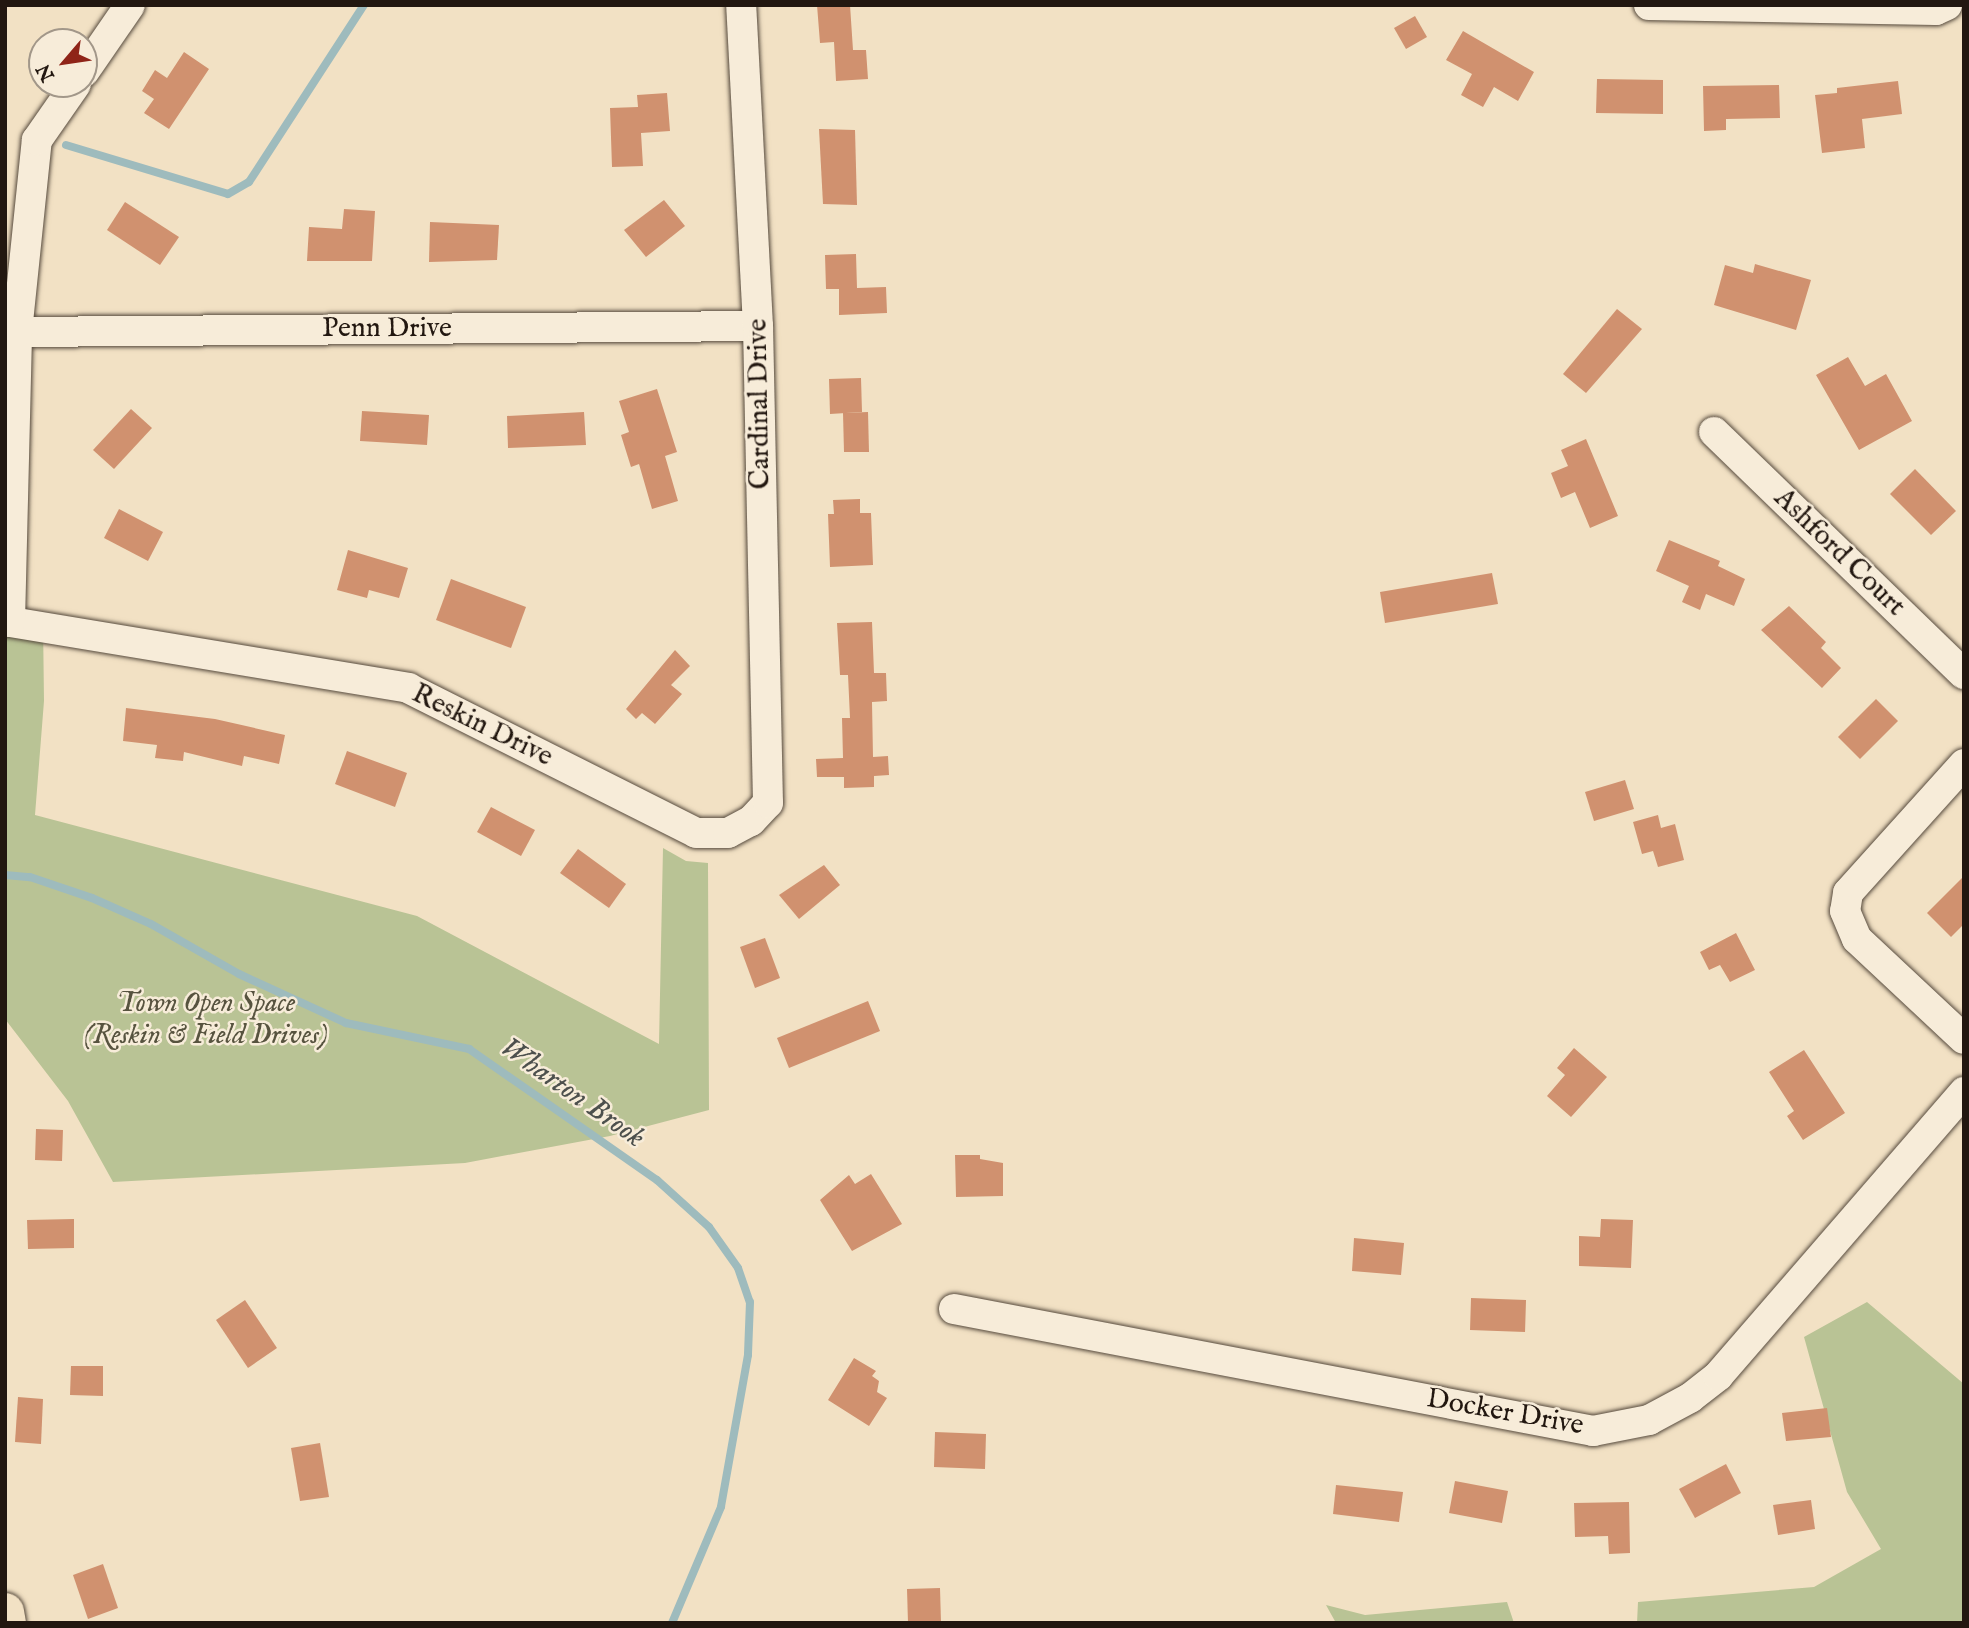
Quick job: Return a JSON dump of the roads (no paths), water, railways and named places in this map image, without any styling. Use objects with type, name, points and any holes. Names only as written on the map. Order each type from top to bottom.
[{"type":"main road","points":[[5,1612],[7,1623]]},
{"type":"street","points":[[98,52],[130,5]]},
{"type":"street","name":"Cardinal Drive","points":[[741,5],[758,326],[768,803]]},
{"type":"street","points":[[1649,5],[1936,10],[1947,5]]},
{"type":"street","points":[[8,622],[17,332],[37,140],[66,98]]},
{"type":"street","name":"Penn Drive","points":[[17,332],[758,326]]},
{"type":"street","name":"Ashford Court","points":[[1714,432],[1964,674]]},
{"type":"street","name":"Reskin Drive","points":[[8,622],[408,688],[696,834],[728,833],[751,821],[768,803]]},
{"type":"street","points":[[1964,764],[1849,893],[1845,911],[1857,939],[1964,1040]]},
{"type":"street","name":"Docker Drive","points":[[954,1309],[1593,1431],[1648,1420],[1690,1398],[1718,1376],[1964,1092]]},
{"type":"waterway","points":[[66,145],[228,194],[249,182],[364,5]]},
{"type":"waterway","name":"Wharton Brook","points":[[5,875],[30,877],[92,898],[151,924],[239,974],[346,1023],[469,1049],[657,1180],[709,1227],[738,1268],[750,1302],[748,1355],[721,1507],[672,1623]]},
{"type":"park label","name":"Town Open Space (Reskin & Field Drives)","points":[[206,1020]]}]
